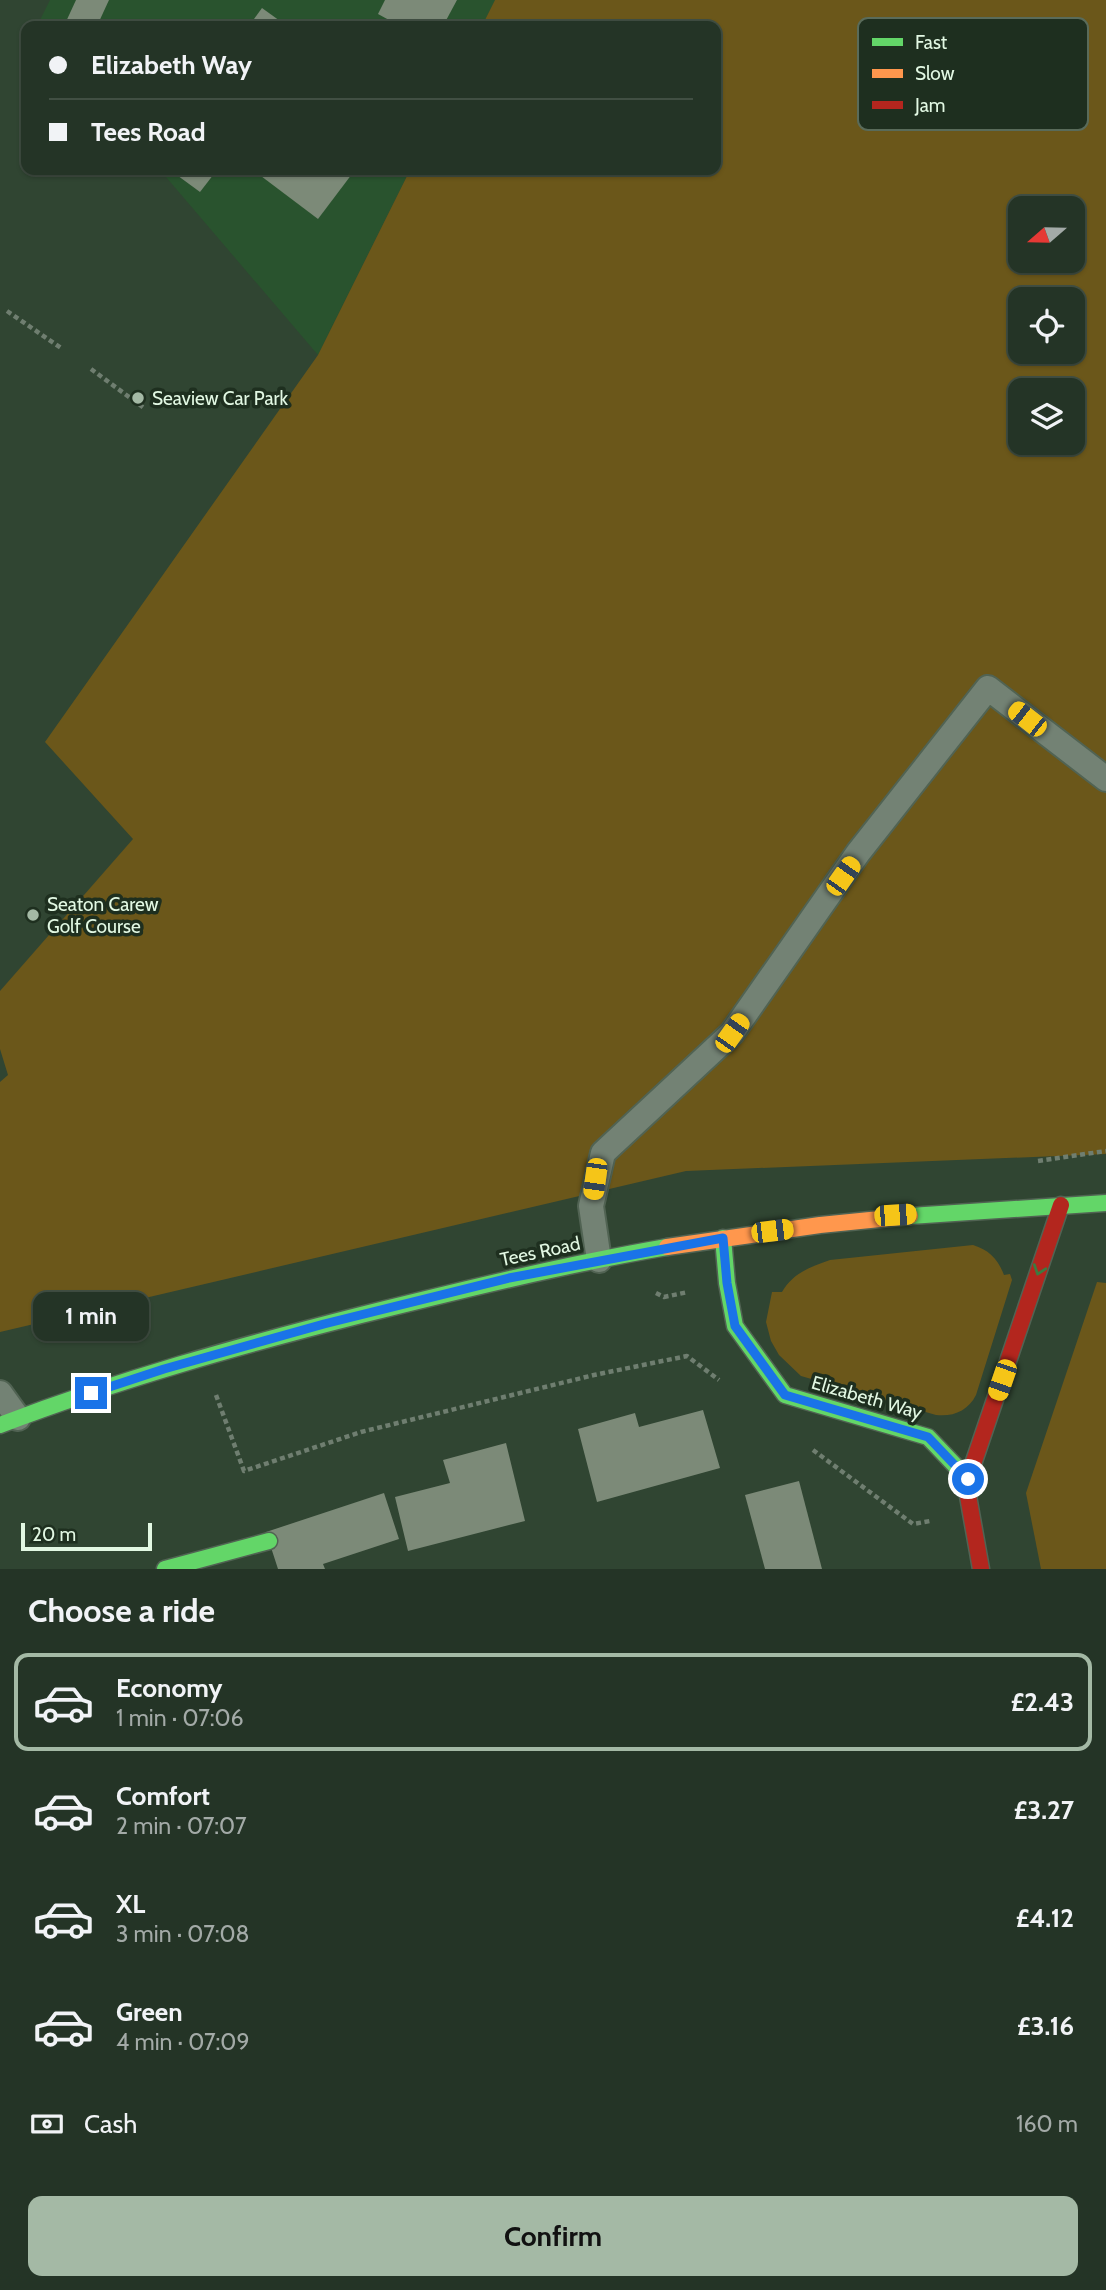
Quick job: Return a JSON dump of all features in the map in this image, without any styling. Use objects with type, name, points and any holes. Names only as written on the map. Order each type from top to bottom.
[{"type":"main road","name":"Tees Road","points":[[9,1421],[164,1369],[324,1324],[535,1272],[723,1238],[895,1215],[1106,1203]]},
{"type":"main road","points":[[981,1569],[965,1479],[968,1479],[1061,1205]]},
{"type":"main road","name":"Elizabeth Way","points":[[723,1238],[727,1283],[735,1326],[785,1395],[928,1437],[968,1479]]},
{"type":"main road","points":[[165,1569],[269,1541]]},
{"type":"lane","points":[[599,1260],[591,1206],[603,1153],[732,1033],[859,853],[988,688],[1106,779]]},
{"type":"lane","points":[[0,1393],[9,1421]]},
{"type":"path","points":[[7,311],[61,348]]},
{"type":"path","points":[[91,369],[144,408]]},
{"type":"path","points":[[216,1394],[244,1471],[361,1432],[594,1375],[687,1356],[720,1380]]},
{"type":"path","points":[[806,1444],[913,1524],[971,1513]]},
{"type":"shaded area","points":[[50,0],[495,0],[484,21],[40,21]]},
{"type":"shaded area","points":[[495,0],[1106,0],[1106,1154],[686,1171],[0,1332],[0,1082],[8,1075],[0,1049],[0,991],[133,839],[45,742],[318,355],[408,175],[721,175],[721,21],[484,21]]},
{"type":"shaded area","points":[[164,175],[408,175],[318,355]]},
{"type":"shaded area","points":[[973,1245],[992,1256],[1004,1275],[1010,1274],[1012,1280],[976,1395],[969,1405],[959,1412],[936,1415],[801,1376],[779,1355],[771,1341],[766,1322],[772,1292],[782,1292],[791,1280],[809,1268],[830,1260]]},
{"type":"shaded area","points":[[1097,1282],[1106,1283],[1106,1569],[1041,1569],[1026,1493]]},
{"type":"building","points":[[76,0],[109,0],[99,21],[66,21]]},
{"type":"building","points":[[385,0],[457,0],[446,21],[391,21],[378,14]]},
{"type":"building","points":[[262,8],[280,21],[253,21]]},
{"type":"building","points":[[177,175],[213,175],[200,192]]},
{"type":"building","points":[[260,175],[351,175],[318,219]]},
{"type":"building","points":[[703,1410],[720,1468],[597,1502],[578,1429],[635,1413],[639,1427]]},
{"type":"building","points":[[506,1443],[525,1521],[408,1551],[395,1497],[450,1483],[443,1460]]},
{"type":"building","points":[[799,1481],[822,1569],[765,1569],[745,1495]]},
{"type":"building","points":[[384,1493],[399,1539],[323,1564],[325,1569],[278,1569],[266,1532]]},
{"type":"traffic: fast","points":[[910,1216],[1106,1203]]},
{"type":"traffic: fast","points":[[723,1238],[727,1283],[735,1326],[785,1395],[928,1437],[968,1479]]},
{"type":"traffic: fast","points":[[0,1425],[134,1379],[270,1339],[513,1278],[667,1247]]},
{"type":"traffic: fast","points":[[165,1569],[269,1541]]},
{"type":"traffic: slow","points":[[667,1247],[820,1225],[910,1216]]},
{"type":"traffic: jam","points":[[981,1569],[965,1479],[968,1479],[1061,1205]]},
{"type":"place","name":"Seaview Car Park","points":[[138,398]]},
{"type":"place","name":"Seaton Carew Golf Course","points":[[33,915]]},
{"type":"route","points":[[91,1393],[164,1369],[324,1324],[509,1278],[723,1238],[727,1283],[735,1326],[785,1395],[928,1437],[968,1479]]}]
